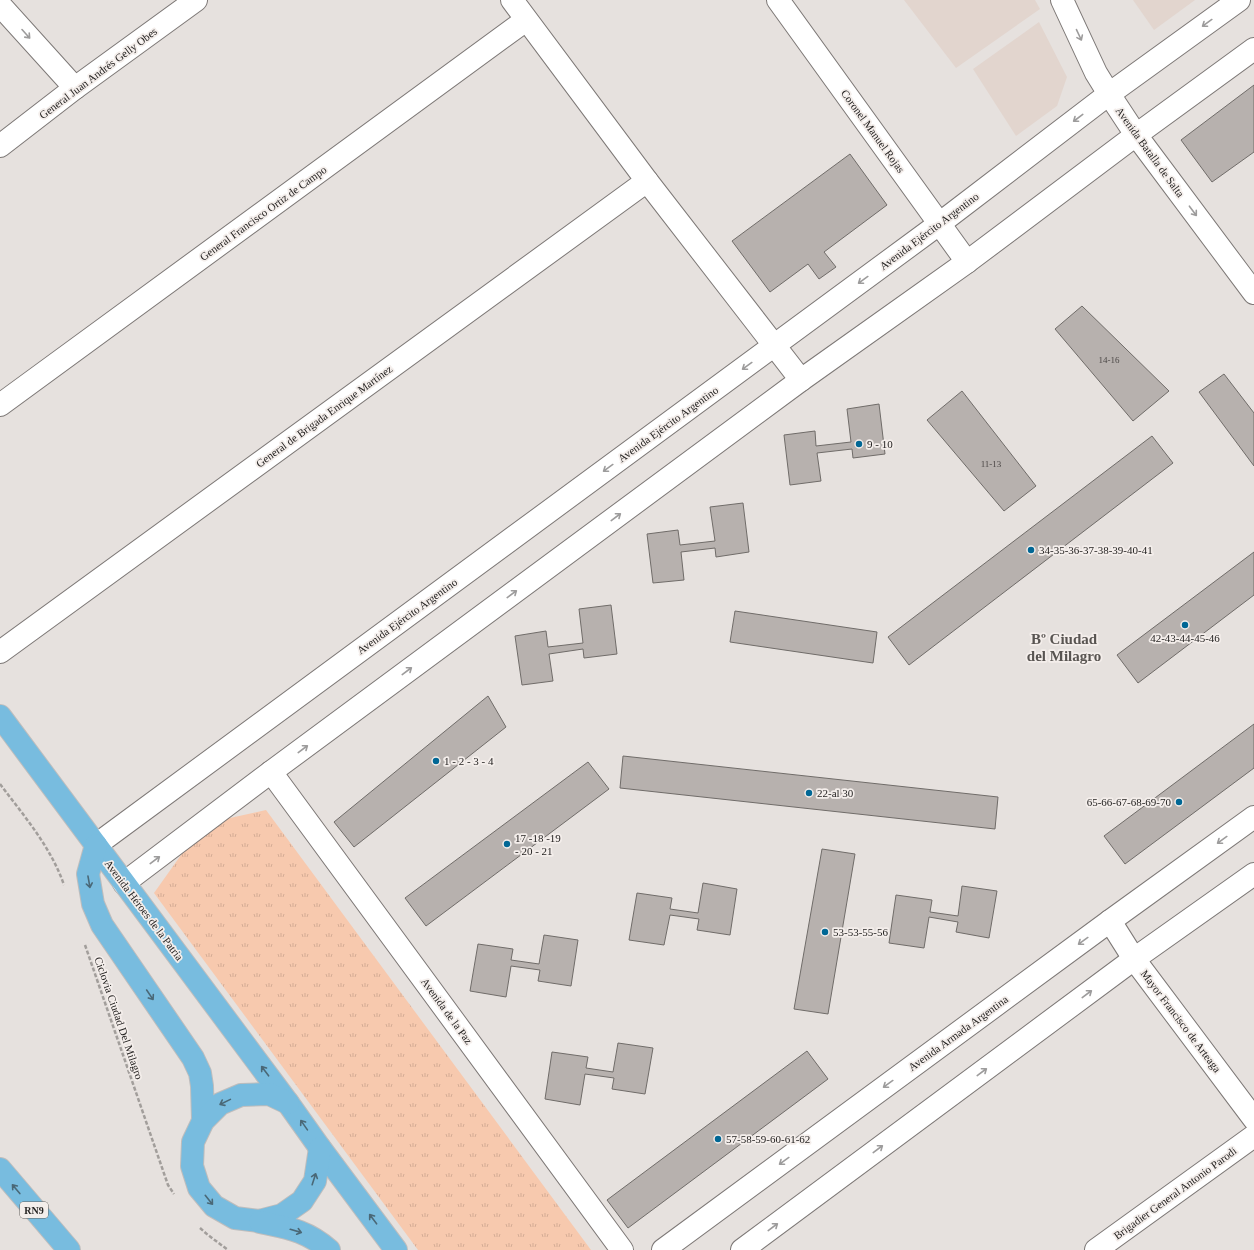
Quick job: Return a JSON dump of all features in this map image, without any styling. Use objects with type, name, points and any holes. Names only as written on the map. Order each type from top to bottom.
[{"type":"main road","name":"Avenida Héroes de la Patria","points":[[0,716],[396,1250]]},
{"type":"main road","points":[[96,845],[88,874],[93,904],[102,925],[193,1058],[200,1073],[203,1121]]},
{"type":"main road","name":"Avenida Héroes de la Patria","points":[[288,1103],[269,1094],[241,1095],[220,1104],[203,1121],[193,1142],[192,1166],[199,1188],[214,1206],[235,1218],[259,1221],[282,1215],[302,1201],[315,1181],[320,1148]]},
{"type":"main road","name":"RN9","points":[[0,1169],[69,1250]]},
{"type":"main road","points":[[259,1221],[301,1232],[319,1242],[329,1250]]},
{"type":"street","name":"General Juan Andrés Gelly Obes","points":[[0,146],[75,88],[196,0]]},
{"type":"street","points":[[512,0],[647,181],[801,380]]},
{"type":"street","name":"Coronel Manuel Rojas","points":[[778,0],[967,262]]},
{"type":"street","name":"Avenida Batalla de Salta","points":[[1062,0],[1096,73],[1109,94],[1136,134],[1254,293]]},
{"type":"street","name":"Avenida Ejército Argentino","points":[[96,845],[774,346],[939,224],[1109,94],[1239,0]]},
{"type":"street","points":[[0,5],[75,88]]},
{"type":"street","name":"General Francisco Ortiz de Campo","points":[[0,405],[526,20]]},
{"type":"street","points":[[124,884],[271,772],[801,380],[967,262],[1136,134],[1254,49]]},
{"type":"street","name":"General de Brigada Enrique Martínez","points":[[0,652],[647,181]]},
{"type":"street","name":"Avenida de la Paz","points":[[271,772],[622,1250]]},
{"type":"street","name":"Avenida Armada Argentina","points":[[663,1250],[1110,921],[1254,817]]},
{"type":"street","points":[[742,1250],[1134,959],[1254,874]]},
{"type":"street","name":"Mayor Francisco de Arteaga","points":[[1110,921],[1134,959],[1254,1118]]},
{"type":"street","name":"Brigadier General Antonio Parodi","points":[[1096,1250],[1254,1136]]},
{"type":"path","points":[[0,784],[43,843],[59,871],[64,886]]},
{"type":"path","name":"Ciclovia Ciudad Del Milagro","points":[[82,939],[168,1185],[175,1196]]},
{"type":"path","points":[[197,1224],[208,1235],[228,1250]]},
{"type":"shaded area","points":[[904,0],[1035,0],[1040,9],[956,68]]},
{"type":"shaded area","points":[[1133,0],[1195,0],[1154,30]]},
{"type":"shaded area","points":[[1039,22],[1067,77],[1057,106],[1016,136],[973,69]]},
{"type":"green space","points":[[266,810],[591,1250],[418,1250],[154,893],[203,824]]},
{"type":"building","points":[[1254,85],[1254,152],[1212,182],[1181,140]]},
{"type":"building","points":[[850,154],[887,205],[824,252],[836,267],[819,279],[808,264],[770,292],[732,241]]},
{"type":"building","points":[[1082,306],[1169,391],[1133,421],[1055,329]]},
{"type":"building","points":[[1224,374],[1254,413],[1254,466],[1199,392]]},
{"type":"building","points":[[962,391],[1036,486],[1004,511],[927,420]]},
{"type":"building","name":"9 - 10","points":[[879,404],[885,454],[853,458],[852,449],[817,453],[821,481],[790,485],[784,435],[815,431],[816,446],[851,442],[847,409]]},
{"type":"building","name":"34-35-36-37-38-39-40-41","points":[[1152,436],[1173,463],[909,665],[888,637]]},
{"type":"building","points":[[743,503],[749,552],[716,557],[715,548],[681,552],[684,580],[653,583],[647,534],[678,530],[680,545],[715,541],[710,507]]},
{"type":"building","name":"42-43-44-45-46","points":[[1254,552],[1254,595],[1138,683],[1117,655]]},
{"type":"building","points":[[611,605],[617,654],[584,658],[583,649],[549,654],[553,681],[522,685],[515,636],[546,631],[548,647],[583,643],[579,609]]},
{"type":"building","points":[[735,611],[877,632],[873,663],[730,642]]},
{"type":"building","name":"1 - 2 - 3 - 4","points":[[488,696],[506,727],[354,847],[334,822]]},
{"type":"building","name":"65-66-67-68-69-70","points":[[1254,724],[1254,768],[1125,864],[1104,836]]},
{"type":"building","name":"22-al 30","points":[[623,756],[998,797],[995,829],[620,788]]},
{"type":"building","name":"17 -18 -19 - 20 - 21","points":[[588,762],[609,789],[426,926],[405,898]]},
{"type":"building","name":"53-53-55-56","points":[[822,849],[855,854],[828,1014],[794,1009]]},
{"type":"building","points":[[703,883],[737,889],[730,935],[697,930],[699,919],[670,915],[664,945],[629,940],[637,893],[672,898],[670,909],[698,913]]},
{"type":"building","points":[[962,886],[997,891],[989,938],[956,932],[958,922],[929,917],[924,948],[889,943],[896,895],[932,900],[930,912],[958,916]]},
{"type":"building","points":[[544,935],[578,940],[571,986],[538,981],[540,970],[511,966],[506,997],[470,991],[478,944],[513,949],[511,960],[539,964]]},
{"type":"building","points":[[618,1043],[653,1048],[645,1094],[612,1089],[614,1078],[585,1074],[580,1105],[545,1099],[552,1052],[588,1057],[586,1068],[613,1072]]},
{"type":"building","name":"57-58-59-60-61-62","points":[[807,1051],[828,1079],[628,1228],[607,1200]]},
{"type":"place","name":"9 - 10","points":[[859,444]]},
{"type":"place","name":"34-35-36-37-38-39-40-41","points":[[1031,550]]},
{"type":"place","name":"42-43-44-45-46","points":[[1185,625]]},
{"type":"place","name":"1 - 2 - 3 - 4","points":[[436,761]]},
{"type":"place","name":"22-al 30","points":[[809,793]]},
{"type":"place","name":"65-66-67-68-69-70","points":[[1179,802]]},
{"type":"place","name":"17 -18 -19 - 20 - 21","points":[[507,844]]},
{"type":"place","name":"53-53-55-56","points":[[825,932]]},
{"type":"place","name":"57-58-59-60-61-62","points":[[718,1139]]},
{"type":"district","name":"Bº Ciudad del Milagro","points":[[1064,648]]}]
